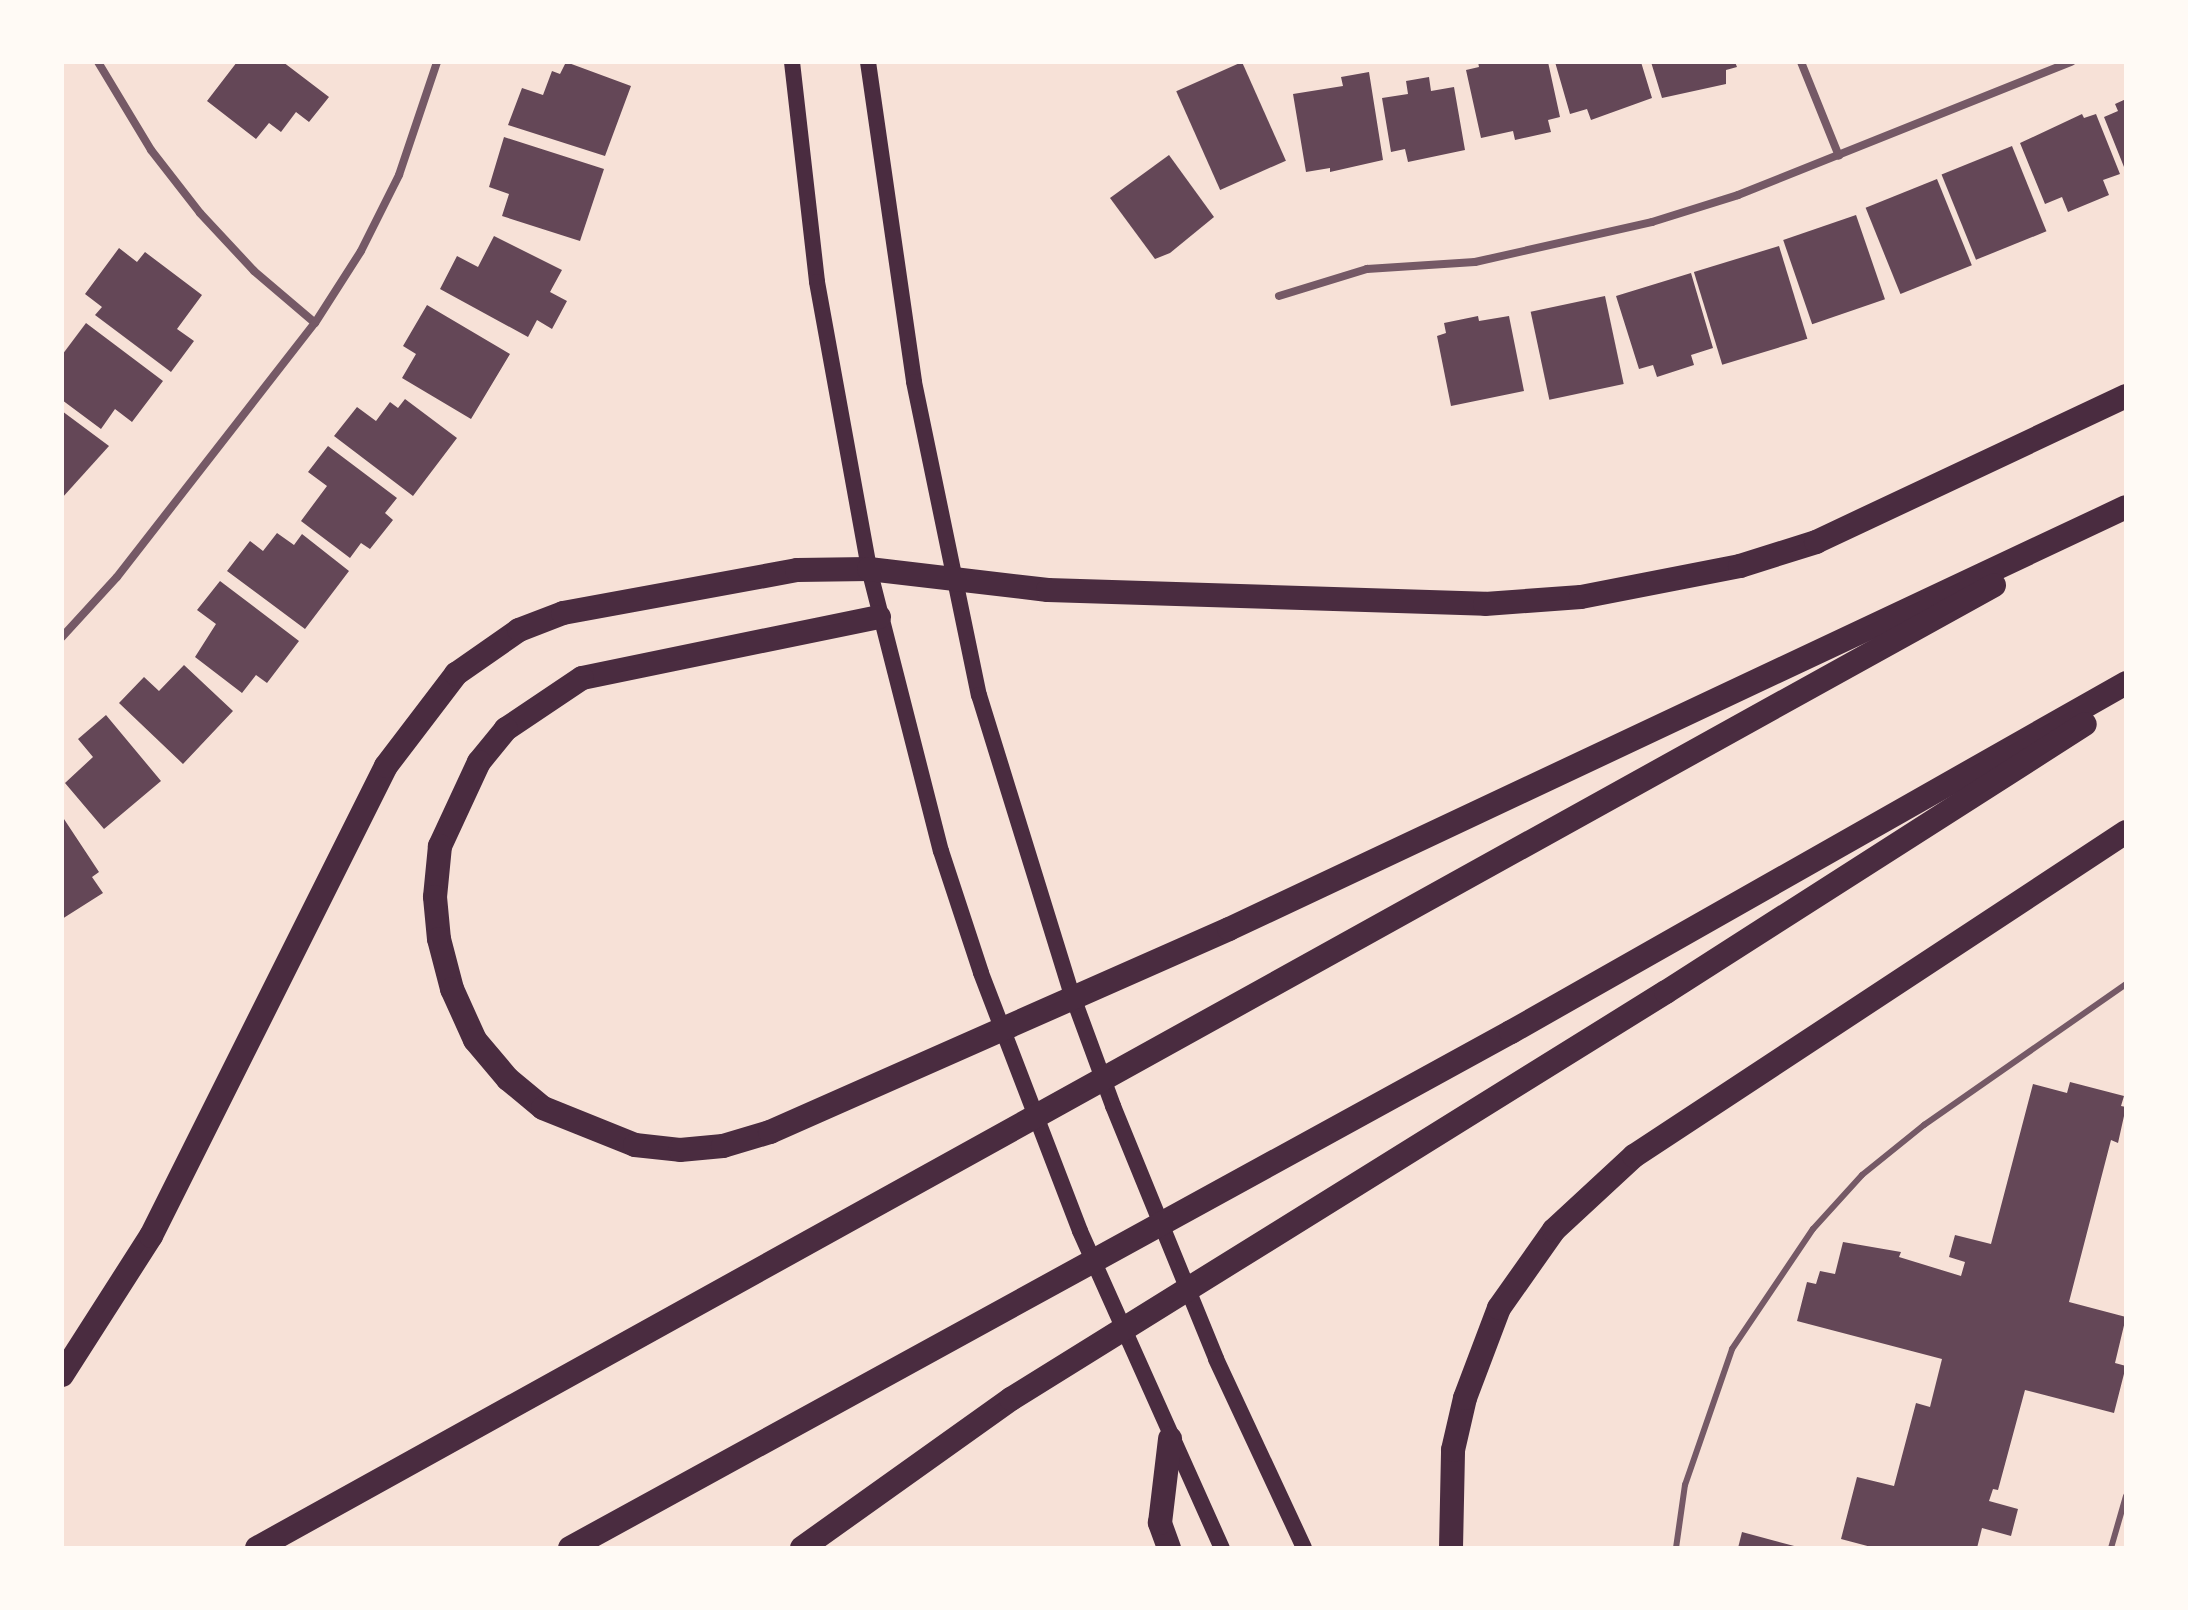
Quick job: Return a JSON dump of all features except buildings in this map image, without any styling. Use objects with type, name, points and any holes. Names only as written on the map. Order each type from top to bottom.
[{"type":"highway","points":[[62,1375],[151,1236],[386,766],[456,674],[519,630],[563,613],[797,570],[869,569],[1048,590],[1469,604],[1581,597],[1740,566],[1816,542],[2126,396]]},
{"type":"highway","points":[[879,617],[582,678],[539,702],[506,729],[479,762],[440,846],[435,897],[439,939],[452,989],[475,1040],[508,1079],[543,1108],[635,1145],[680,1150],[723,1146],[770,1132],[1229,929],[2126,510]]},
{"type":"highway","points":[[257,1548],[2126,510]]},
{"type":"highway","points":[[570,1548],[1525,1025],[2126,683]]},
{"type":"highway","points":[[802,1548],[1011,1399],[1666,992],[2126,697]]},
{"type":"highway","points":[[1451,1548],[1453,1450],[1465,1398],[1499,1308],[1554,1230],[1634,1156],[2126,832]]},
{"type":"highway","points":[[1169,1548],[1160,1523],[1170,1439]]},
{"type":"main road","points":[[792,62],[817,282],[869,569],[941,851],[1046,1145],[1170,1439],[1222,1548]]},
{"type":"main road","points":[[868,62],[914,382],[951,577],[979,695],[1053,934],[1113,1106],[1216,1359],[1304,1548]]},
{"type":"street","points":[[98,62],[151,150],[200,213],[254,271],[315,323]]},
{"type":"street","points":[[62,637],[117,577],[315,323],[361,251],[399,175],[437,62]]},
{"type":"street","points":[[1801,62],[1839,156]]},
{"type":"street","points":[[1279,296],[1367,269],[1475,262],[1564,244],[1738,195],[2071,62]]},
{"type":"lane","points":[[1676,1548],[1685,1485],[1732,1349],[1813,1229],[1862,1175],[1924,1125],[2126,984]]},
{"type":"lane","points":[[2111,1548],[2126,1496]]}]
